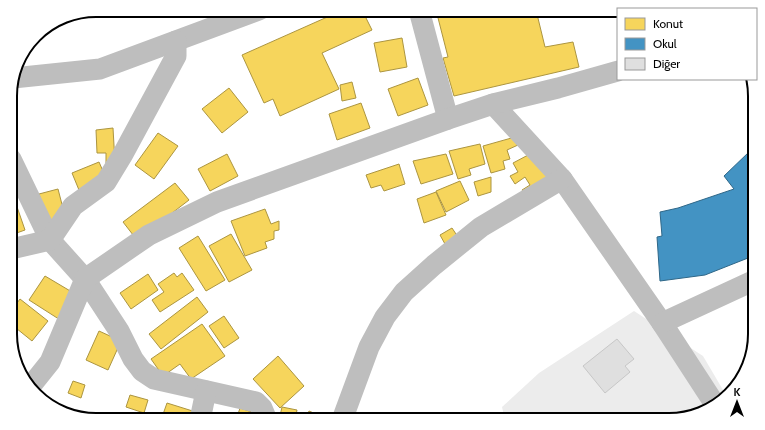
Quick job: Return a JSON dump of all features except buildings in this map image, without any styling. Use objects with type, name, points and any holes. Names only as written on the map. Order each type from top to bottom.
[{"type":"street","points":[[20,77],[100,69],[240,17]]},
{"type":"street","points":[[421,17],[448,119]]},
{"type":"street","points":[[17,248],[50,240],[73,206],[106,182],[120,160],[176,56],[176,41]]},
{"type":"street","points":[[34,383],[50,362],[85,279],[149,236],[217,202],[448,119],[494,104],[617,71]]},
{"type":"street","points":[[494,104],[562,178],[662,323],[712,400]]},
{"type":"street","points":[[17,171],[50,240],[85,279],[119,331],[133,359],[142,371],[154,379],[256,402],[262,408],[264,413]]},
{"type":"street","points":[[345,413],[369,347],[385,317],[404,292],[434,265],[481,227],[562,178]]},
{"type":"street","points":[[662,323],[748,283]]},
{"type":"street","points":[[201,413],[206,391]]},
{"type":"shaded area","points":[[634,311],[703,356],[718,382],[717,382],[717,396],[713,400],[694,409],[674,413],[503,413],[502,407],[539,373]]}]
